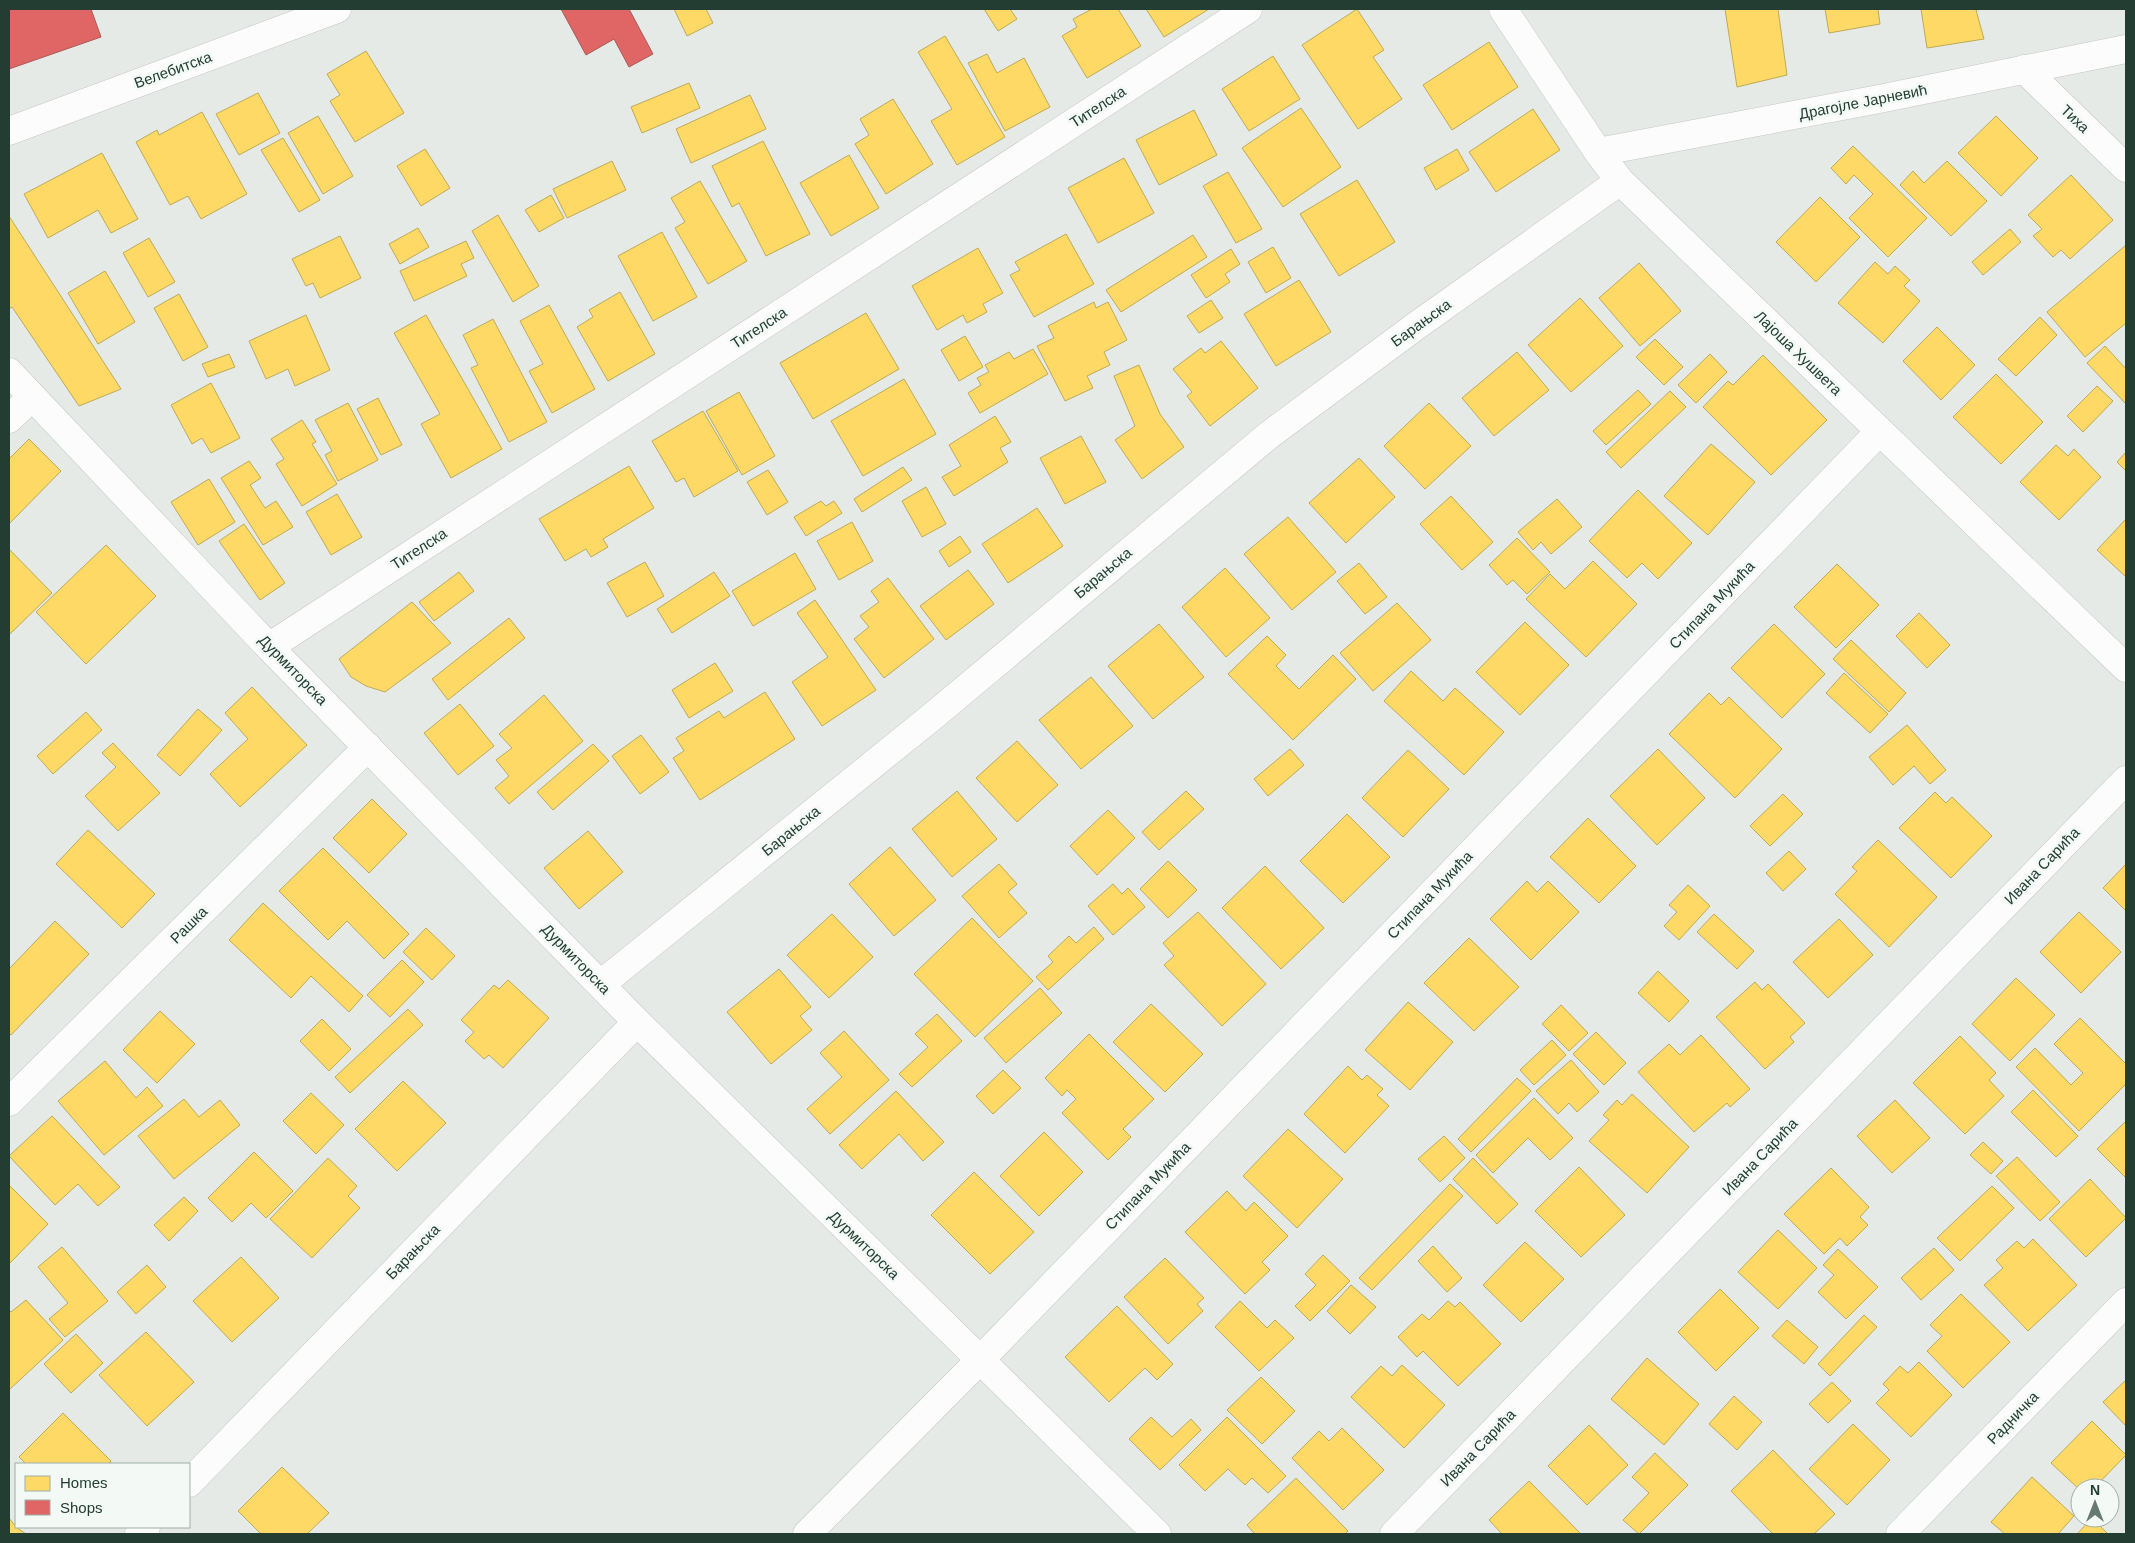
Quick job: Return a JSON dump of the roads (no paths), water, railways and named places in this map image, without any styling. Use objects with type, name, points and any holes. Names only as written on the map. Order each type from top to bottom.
[{"type":"street","name":"Велебитска","points":[[9,131],[337,9]]},
{"type":"street","name":"Тителска","points":[[269,647],[1248,9]]},
{"type":"street","name":"Лајоша Хушвета","points":[[1503,9],[1598,152],[1620,181],[2126,668]]},
{"type":"street","name":"Драгојле Јарневић","points":[[1598,152],[1807,114],[2126,49]]},
{"type":"street","name":"Тиха","points":[[2024,69],[2126,168]]},
{"type":"street","name":"Барањска","points":[[601,984],[933,716],[1269,435],[1416,326],[1620,181]]},
{"type":"street","name":"Дурмиторска","points":[[9,372],[269,647],[637,1022],[1157,1534]]},
{"type":"street","points":[[9,418],[32,397]]},
{"type":"street","name":"Стипана Мукића","points":[[807,1534],[980,1359],[1879,432]]},
{"type":"street","name":"Рашка","points":[[9,1102],[368,747]]},
{"type":"street","name":"Ивана Сарића","points":[[1394,1534],[2126,780]]},
{"type":"street","name":"Барањска","points":[[190,1482],[637,1022]]},
{"type":"street","name":"Радничка","points":[[1900,1534],[2126,1302]]}]
